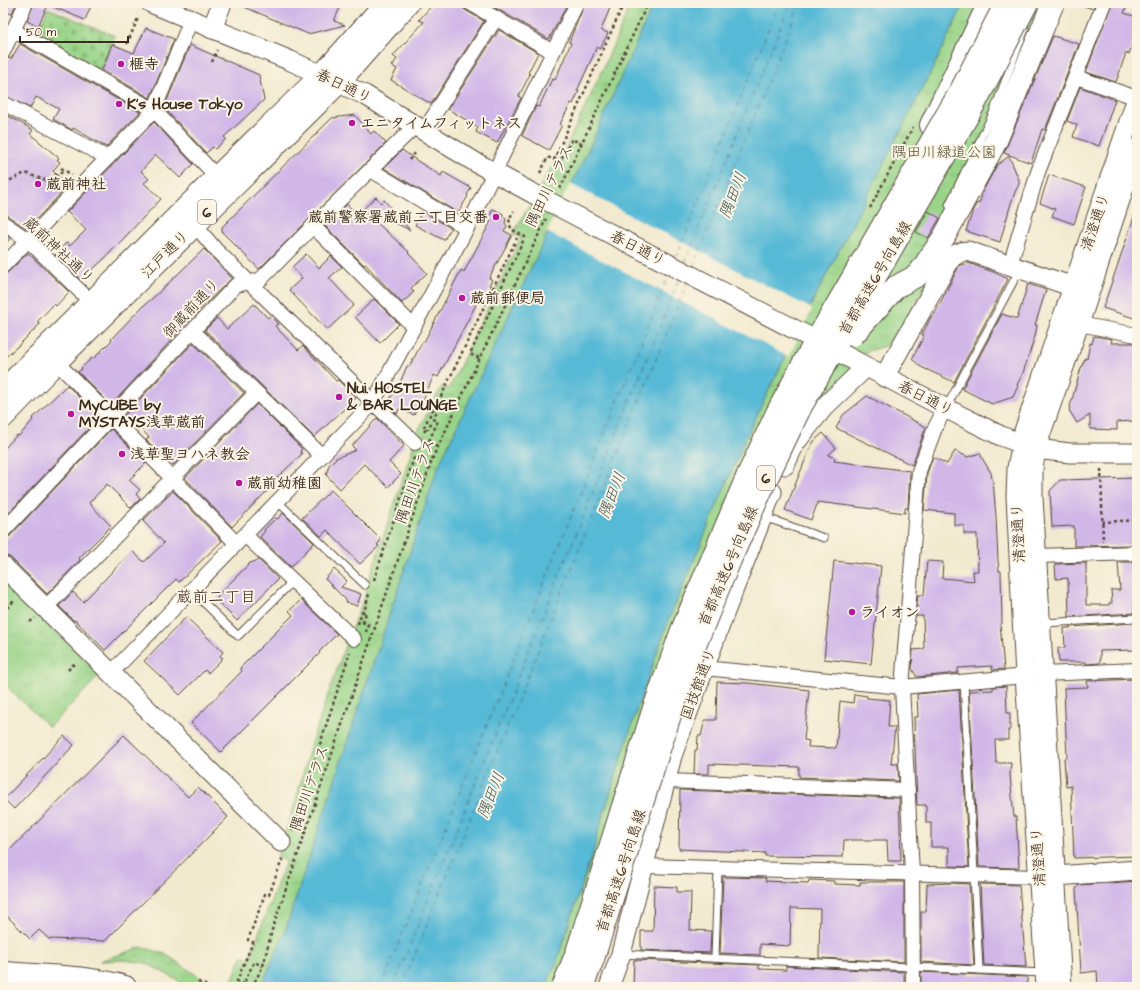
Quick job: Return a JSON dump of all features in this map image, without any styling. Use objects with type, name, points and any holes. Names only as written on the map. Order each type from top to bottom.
[{"type":"main road","name":"春日通り","points":[[151,3],[291,61],[365,95],[493,173],[844,354],[884,377],[1001,436],[1028,447],[1058,453],[1137,453]]},
{"type":"main road","points":[[212,29],[222,3]]},
{"type":"main road","name":"江戸通り","points":[[5,384],[91,302],[217,177],[330,79],[386,3]]},
{"type":"main road","name":"江戸通り","points":[[3,417],[56,362],[195,224],[330,79],[408,3]]},
{"type":"main road","points":[[887,218],[989,3]]},
{"type":"main road","name":"首都高速6号向島線","points":[[563,987],[577,952],[653,711],[682,630],[714,552],[777,413],[808,355],[960,92],[1006,3]]},
{"type":"main road","name":"6","points":[[800,408],[840,351],[896,287],[916,272],[944,237],[996,141],[1053,3]]},
{"type":"main road","name":"首都高速6号向島線","points":[[582,987],[593,959],[670,715],[698,638],[730,560],[764,484],[800,408],[1030,7]]},
{"type":"main road","name":"清澄通り","points":[[1034,675],[1040,623],[1032,485],[1028,447],[1081,290],[1137,98]]},
{"type":"main road","name":"清澄通り","points":[[1062,987],[1048,877],[1034,675],[1016,496],[1017,468],[1028,447],[1080,324],[1081,290],[1137,149]]},
{"type":"main road","points":[[884,377],[950,260],[962,251],[968,251],[1081,290]]},
{"type":"main road","name":"国技館通り","points":[[609,987],[621,954],[672,756],[762,516],[795,443],[824,407],[866,367]]},
{"type":"main road","points":[[3,566],[110,674],[286,836]]},
{"type":"main road","points":[[1048,877],[1137,870]]},
{"type":"main road","name":"清澄通り","points":[[1046,980],[1048,877]]},
{"type":"main road","points":[[3,973],[86,979],[125,987]]},
{"type":"street","points":[[3,52],[26,3]]},
{"type":"street","points":[[470,3],[553,52]]},
{"type":"street","points":[[110,674],[373,403],[467,228],[577,3]]},
{"type":"street","points":[[1015,267],[1038,172],[1104,3]]},
{"type":"street","name":"御蔵前通り","points":[[3,531],[236,285],[260,280],[371,170],[420,129],[496,18]]},
{"type":"street","points":[[3,266],[154,110],[191,20]]},
{"type":"street","points":[[14,30],[154,110],[217,177]]},
{"type":"street","points":[[1076,76],[1137,98]]},
{"type":"street","points":[[3,103],[108,158]]},
{"type":"street","points":[[371,170],[467,228]]},
{"type":"street","name":"蔵前神社通り","points":[[3,223],[28,240],[91,302]]},
{"type":"street","points":[[195,224],[216,250],[373,403],[418,443]]},
{"type":"street","points":[[313,226],[414,327]]},
{"type":"street","points":[[1080,324],[1137,335]]},
{"type":"street","points":[[193,331],[321,456]]},
{"type":"street","points":[[56,362],[111,418],[241,539],[356,635]]},
{"type":"street","points":[[45,608],[256,393]]},
{"type":"street","points":[[913,987],[912,873],[902,687],[919,471],[935,428],[946,408]]},
{"type":"street","points":[[1036,556],[1137,553]]},
{"type":"street","points":[[704,668],[902,687],[1034,675],[1137,670]]},
{"type":"street","points":[[666,781],[908,790]]},
{"type":"street","points":[[644,866],[1048,877]]},
{"type":"lane","points":[[1030,7],[1035,3]]},
{"type":"lane","points":[[948,209],[993,112],[1026,25]]},
{"type":"lane","points":[[946,408],[1015,267]]},
{"type":"lane","points":[[277,501],[368,586]]},
{"type":"lane","points":[[762,516],[824,538]]},
{"type":"lane","points":[[191,590],[238,636],[293,581]]},
{"type":"lane","points":[[1040,623],[1137,618]]},
{"type":"lane","points":[[964,682],[979,970]]},
{"type":"lane","points":[[715,958],[718,868]]},
{"type":"lane","points":[[621,954],[979,970],[1046,980]]},
{"type":"path","points":[[554,160],[624,3]]},
{"type":"path","name":"隅田川テラス","points":[[558,194],[648,3]]},
{"type":"path","points":[[126,44],[138,18]]},
{"type":"path","points":[[212,62],[216,50]]},
{"type":"path","points":[[540,173],[548,157],[559,163],[572,139],[582,144]]},
{"type":"path","points":[[409,160],[417,151]]},
{"type":"path","points":[[3,190],[9,181],[25,173],[45,180],[65,170]]},
{"type":"path","points":[[479,358],[470,354],[525,237],[511,229],[509,219],[514,211]]},
{"type":"path","name":"隅田川テラス","points":[[252,987],[263,966],[272,930],[438,447],[547,215]]},
{"type":"path","points":[[426,429],[424,427],[433,409],[435,409],[517,238]]},
{"type":"path","points":[[374,581],[418,443],[426,429],[428,429],[437,411],[435,409]]},
{"type":"path","points":[[433,419],[438,421],[428,443],[438,447]]},
{"type":"path","points":[[1101,453],[1103,554]]},
{"type":"path","points":[[1102,522],[1137,520]]},
{"type":"path","points":[[286,836],[356,635],[356,630],[362,612],[364,612],[368,586]]},
{"type":"path","points":[[263,966],[254,962],[243,986],[237,981],[253,942],[248,940],[265,894],[269,895],[275,880]]},
{"type":"path","points":[[198,982],[210,987]]},
{"type":"green space","points":[[631,3],[654,3],[592,142],[519,293],[438,467],[284,934],[261,987],[237,987],[238,985],[231,983],[242,956],[249,959],[286,861],[277,857],[296,800],[311,744],[347,640],[365,596],[366,589],[419,429],[442,386],[449,389],[521,238],[513,234],[557,158],[559,159],[579,121]]},
{"type":"green space","name":"隅田川緑道公園","points":[[964,3],[1059,3],[933,271],[897,337],[887,345],[866,352],[825,398],[786,454],[707,638],[592,987],[546,987],[591,860],[596,838],[638,706],[669,619],[746,437],[811,305],[937,60]]},
{"type":"green space","points":[[48,8],[115,36],[100,74],[35,38]]},
{"type":"green space","points":[[4,582],[100,675],[49,727],[3,683]]},
{"type":"green space","points":[[142,947],[165,954],[214,987],[190,987],[146,963],[124,960],[100,961]]},
{"type":"water","name":"隅田川","points":[[654,3],[964,3],[937,60],[811,305],[746,437],[669,619],[638,706],[596,837],[591,860],[557,961],[546,987],[261,987],[284,934],[438,467],[519,293],[592,142]]},
{"type":"pier","points":[[570,184],[812,309],[789,357],[547,232]]},
{"type":"building","points":[[3,3],[17,3],[11,14],[3,10]]},
{"type":"building","points":[[34,3],[39,3],[47,7],[38,26],[27,21]]},
{"type":"building","points":[[44,3],[84,3],[91,6],[85,20]]},
{"type":"building","points":[[235,3],[342,3],[334,21],[345,25],[308,34]]},
{"type":"building","points":[[434,3],[462,3],[462,7],[465,10],[484,21],[431,104],[391,80],[397,69],[392,66],[397,59],[393,56],[424,22],[419,20]]},
{"type":"building","points":[[487,3],[568,3],[549,39]]},
{"type":"building","points":[[585,3],[612,3],[601,30],[608,33],[600,49],[597,47],[577,91],[579,91],[573,104],[571,103],[560,124],[562,125],[549,150],[522,136],[536,106],[539,107],[552,79],[555,80],[571,43],[569,42]]},
{"type":"building","points":[[1081,3],[1095,3],[1093,9],[1081,5]]},
{"type":"building","points":[[1112,3],[1128,3],[1124,13],[1137,17],[1137,30],[1129,54],[1126,53],[1116,82],[1086,72]]},
{"type":"building","points":[[146,28],[174,39],[150,98],[102,70],[112,44],[134,53]]},
{"type":"building","points":[[499,30],[538,53],[519,96],[521,98],[497,143],[476,132],[478,127],[448,109]]},
{"type":"building","points":[[1053,36],[1079,44],[1045,130],[1042,129],[1031,163],[1004,153]]},
{"type":"building","points":[[20,44],[140,112],[106,147],[73,128],[72,130],[53,119],[59,109],[36,97],[30,108],[3,95],[3,60],[9,58],[11,59]]},
{"type":"building","points":[[190,45],[259,75],[264,100],[224,137],[226,139],[215,149],[213,147],[206,153],[164,108]]},
{"type":"building","points":[[1080,87],[1115,100],[1099,146],[1073,137],[1077,125],[1067,121]]},
{"type":"building","name":"蔵前神社","points":[[3,113],[33,130],[30,134],[59,158],[57,160],[60,162],[53,171],[68,186],[27,229],[8,216],[3,215]]},
{"type":"building","points":[[355,115],[371,134],[374,131],[386,143],[259,269],[222,232],[222,227],[332,118]]},
{"type":"building","points":[[154,122],[193,164],[180,178],[156,155],[141,171],[149,179],[144,183],[161,199],[105,258],[81,280],[55,255],[66,243],[70,246],[86,230],[67,212]]},
{"type":"building","points":[[402,150],[441,176],[443,172],[471,188],[458,213],[384,168]]},
{"type":"building","points":[[1009,156],[1019,180],[1019,184],[1011,203],[1000,242],[966,231],[973,210],[977,203],[979,204],[984,189],[997,165]]},
{"type":"building","points":[[1049,175],[1086,187],[1074,224],[1052,216],[1055,209],[1040,203]]},
{"type":"building","points":[[376,197],[381,203],[384,200],[410,230],[364,208]]},
{"type":"building","points":[[347,204],[356,215],[362,209],[409,252],[408,253],[427,273],[411,288],[414,292],[402,303],[365,264],[364,265],[325,226]]},
{"type":"building","points":[[493,209],[503,214],[502,216],[506,218],[505,223],[507,226],[504,231],[512,235],[489,278],[492,280],[489,285],[491,286],[483,301],[479,299],[438,377],[434,375],[422,403],[420,402],[414,415],[399,409],[397,414],[388,405],[392,402],[389,400],[396,389],[397,390],[407,366],[409,367],[423,341],[424,342],[461,270],[464,272],[491,221],[488,219]]},
{"type":"building","points":[[422,211],[451,228],[444,240],[415,225]]},
{"type":"building","points":[[928,211],[940,218],[928,238],[916,232]]},
{"type":"building","points":[[1135,214],[1137,214],[1137,319],[1103,308]]},
{"type":"building","points":[[3,233],[10,238],[3,248]]},
{"type":"building","points":[[204,249],[232,278],[204,305],[111,405],[78,372],[112,340],[111,339],[143,306]]},
{"type":"building","points":[[28,253],[69,292],[56,306],[54,304],[37,322],[40,324],[3,359],[3,277]]},
{"type":"building","points":[[306,254],[319,268],[331,256],[342,267],[329,278],[354,305],[327,330],[289,290],[302,278],[292,267]]},
{"type":"building","points":[[968,263],[1008,279],[954,382],[921,367],[912,359],[924,336],[922,335],[931,317],[933,317],[959,266]]},
{"type":"building","points":[[1028,284],[1046,290],[1035,325],[1037,325],[1035,336],[1023,373],[1013,397],[992,404],[962,389],[1002,314],[1017,319]]},
{"type":"building","points":[[374,299],[399,324],[380,343],[355,317]]},
{"type":"building","points":[[254,304],[268,318],[270,316],[278,324],[275,326],[298,350],[303,346],[336,381],[338,380],[356,398],[314,437],[205,330],[217,318],[227,329]]},
{"type":"building","points":[[1094,336],[1112,339],[1111,343],[1137,343],[1137,402],[1135,402],[1134,421],[1117,422],[1117,430],[1090,429],[1090,415],[1077,423],[1069,410],[1081,368],[1085,358],[1087,359],[1090,343],[1092,344]]},
{"type":"building","points":[[193,343],[244,393],[173,465],[146,440],[149,437],[132,420],[129,423],[123,417]]},
{"type":"building","points":[[67,385],[99,417],[3,519],[3,450],[17,435],[19,436],[33,420],[32,419]]},
{"type":"building","points":[[867,396],[926,427],[912,465],[836,428],[843,415]]},
{"type":"building","points":[[257,404],[302,449],[300,451],[302,454],[266,488],[268,490],[232,527],[185,478]]},
{"type":"building","points":[[377,418],[404,446],[389,462],[401,474],[388,487],[364,464],[340,489],[326,475],[329,465],[336,458],[356,450],[352,446]]},
{"type":"building","points":[[111,429],[146,463],[129,480],[140,490],[136,494],[140,499],[131,508],[107,484],[89,503],[111,526],[79,558],[80,560],[47,594],[11,558],[3,554],[3,539],[9,537]]},
{"type":"building","points":[[823,433],[836,448],[828,455],[835,458],[834,461],[910,471],[908,508],[905,508],[905,513],[818,502],[811,520],[785,510],[810,448],[815,440]]},
{"type":"building","points":[[955,451],[968,457],[980,453],[991,473],[993,480],[998,561],[999,571],[1001,571],[1002,624],[1000,624],[1004,669],[992,670],[992,666],[958,668],[958,673],[917,677],[912,669],[913,650],[924,649],[923,616],[916,616],[918,595],[924,595],[927,561],[943,562],[942,578],[974,581],[973,571],[978,571],[977,534],[964,534],[964,525],[954,525],[954,513],[924,510],[927,473],[933,457],[947,464]]},
{"type":"building","points":[[1137,478],[1137,545],[1074,546],[1074,526],[1052,527],[1050,491],[1060,480]]},
{"type":"building","points":[[331,490],[381,540],[377,545],[379,546],[360,564],[327,530],[321,536],[302,518]]},
{"type":"building","points":[[173,491],[222,541],[179,582],[176,579],[105,650],[59,606],[73,592],[83,602],[132,551],[144,562],[164,543],[143,521]]},
{"type":"building","points":[[283,513],[314,543],[291,567],[260,537],[265,531],[264,530]]},
{"type":"building","points":[[259,560],[278,579],[237,621],[217,601],[218,595],[250,563]]},
{"type":"building","name":"ライオン","points":[[834,561],[881,566],[871,664],[824,659]]},
{"type":"building","points":[[1118,562],[1134,562],[1136,601],[1134,601],[1134,613],[1069,617],[1068,578],[1056,579],[1055,564],[1086,563],[1086,605],[1109,605],[1109,603],[1112,603],[1111,590],[1120,590]]},
{"type":"building","points":[[334,569],[347,581],[341,587],[361,594],[357,606],[346,602],[346,600],[325,579]]},
{"type":"building","points":[[301,600],[337,634],[221,752],[191,723],[242,671],[240,668],[293,615],[289,611]]},
{"type":"building","points":[[186,617],[223,652],[220,656],[223,658],[208,673],[205,670],[180,695],[144,661]]},
{"type":"building","points":[[1137,624],[1137,650],[1100,651],[1100,663],[1086,664],[1086,662],[1059,662],[1058,648],[1065,648],[1064,628]]},
{"type":"building","points":[[1137,679],[1137,856],[1074,858],[1071,786],[1066,787],[1064,758],[1067,758],[1064,688],[1088,687],[1087,681]]},
{"type":"building","points":[[717,682],[748,683],[809,690],[804,740],[809,741],[808,747],[836,748],[840,701],[853,703],[854,694],[867,696],[867,698],[890,700],[888,727],[895,727],[891,764],[898,764],[899,781],[799,777],[799,767],[709,764],[709,774],[694,774],[695,750],[697,750],[698,736],[701,736],[705,720],[716,720]]},
{"type":"building","points":[[1006,686],[1007,713],[1010,713],[1010,730],[1008,730],[1008,740],[995,740],[996,763],[1011,763],[1010,775],[1014,817],[1016,817],[1019,867],[979,867],[969,691],[993,690],[993,687]]},
{"type":"building","points":[[959,690],[969,867],[949,866],[949,847],[931,847],[931,823],[926,823],[926,805],[917,805],[914,717],[918,717],[917,694]]},
{"type":"building","points":[[124,735],[188,797],[198,787],[228,817],[105,941],[49,939],[39,930],[30,939],[3,912],[3,857]]},
{"type":"building","points":[[64,736],[74,745],[14,809],[4,799]]},
{"type":"building","points":[[680,790],[899,798],[901,861],[888,861],[887,840],[844,840],[843,857],[765,856],[765,853],[679,849]]},
{"type":"building","points":[[723,877],[766,878],[765,881],[808,883],[809,880],[834,881],[834,884],[860,885],[860,882],[904,882],[904,962],[819,958],[820,909],[791,908],[790,946],[760,944],[760,955],[720,953]]},
{"type":"building","points":[[1137,881],[1137,987],[1098,987],[1097,971],[1081,973],[1076,889],[1079,885]]},
{"type":"building","points":[[927,884],[969,884],[974,965],[921,962],[921,912],[926,912]]},
{"type":"building","points":[[980,884],[1019,885],[1026,967],[984,965]]},
{"type":"building","points":[[654,886],[677,887],[677,892],[691,892],[690,930],[711,931],[710,953],[641,950],[641,931],[653,931]]},
{"type":"building","points":[[634,960],[759,965],[759,969],[786,970],[786,966],[904,972],[904,987],[633,987]]},
{"type":"building","points":[[921,972],[1027,977],[1027,987],[921,987]]},
{"type":"ferry route","points":[[676,258],[779,3]]},
{"type":"ferry route","points":[[685,263],[790,3]]},
{"type":"ferry route","points":[[693,267],[800,3]]},
{"type":"ferry route","points":[[381,987],[669,274]]},
{"type":"ferry route","points":[[393,987],[679,279]]},
{"type":"ferry route","points":[[402,987],[687,283]]},
{"type":"place","name":"榧寺","points":[[121,64]]},
{"type":"place","name":"K's House Tokyo","points":[[119,104]]},
{"type":"place","name":"エニタイムフィットネス","points":[[352,123]]},
{"type":"place","name":"蔵前神社","points":[[38,184]]},
{"type":"place","name":"蔵前警察署蔵前二丁目交番","points":[[496,217]]},
{"type":"place","name":"蔵前郵便局","points":[[462,298]]},
{"type":"place","name":"Nui. HOSTEL & BAR LOUNGE","points":[[339,397]]},
{"type":"place","name":"MyCUBE by MYSTAYS浅草蔵前","points":[[71,414]]},
{"type":"place","name":"浅草聖ヨハネ教会","points":[[122,454]]},
{"type":"place","name":"蔵前幼稚園","points":[[239,483]]},
{"type":"place","name":"ライオン","points":[[852,612]]},
{"type":"district","name":"蔵前二丁目","points":[[216,596]]}]
